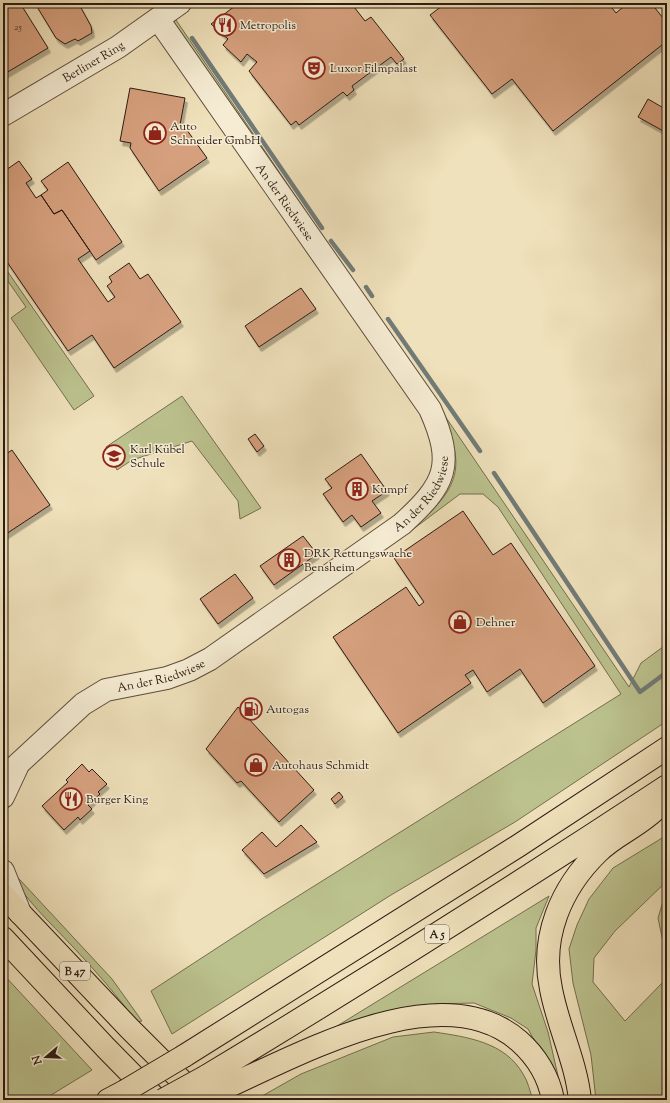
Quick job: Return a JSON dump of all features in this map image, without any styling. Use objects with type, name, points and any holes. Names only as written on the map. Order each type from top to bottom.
[{"type":"main road","name":"A 5","points":[[117,1095],[184,1056],[518,846],[667,748]]},
{"type":"main road","name":"A 5","points":[[163,1100],[206,1092],[328,1003],[549,863],[667,786]]},
{"type":"main road","points":[[580,1100],[575,1070],[551,989],[548,952],[551,930],[556,913],[566,893],[599,852],[655,811],[667,796]]},
{"type":"main road","name":"B 47","points":[[3,895],[129,1028],[206,1092]]},
{"type":"main road","name":"B 47","points":[[3,938],[157,1100]]},
{"type":"main road","points":[[206,1092],[332,1040],[384,1023],[426,1014],[457,1014],[489,1021],[510,1033],[529,1050],[545,1074],[553,1100]]},
{"type":"street","name":"Berliner Ring","points":[[3,116],[118,47],[180,3]]},
{"type":"street","name":"An der Riedwiese","points":[[3,797],[10,772],[77,709],[106,690],[167,678],[189,670],[223,650],[402,524],[426,502],[434,491],[442,470],[444,451],[430,408],[158,19]]},
{"type":"street","points":[[3,871],[21,914]]},
{"type":"green space","points":[[176,20],[629,687],[641,663],[667,644],[667,721],[515,822],[391,895],[172,1034],[151,991],[263,918],[621,694],[498,507],[483,494],[460,494],[412,530],[444,496],[451,484],[455,472],[456,459],[453,443],[446,426],[171,25]]},
{"type":"green space","points":[[3,265],[94,396],[74,410],[11,318],[26,307],[3,274]]},
{"type":"green space","points":[[182,396],[261,508],[240,519],[238,501],[192,441],[132,460],[117,470],[106,447]]},
{"type":"green space","points":[[667,835],[667,881],[615,931],[594,958],[593,982],[625,1021],[667,978],[667,1100],[596,1100],[591,1055],[573,983],[569,949],[577,925],[589,899],[613,868]]},
{"type":"green space","points":[[8,867],[112,979],[142,1021],[137,1022],[98,974],[37,909],[21,889]]},
{"type":"green space","points":[[667,894],[667,961],[658,918],[665,895]]},
{"type":"green space","points":[[549,896],[536,928],[536,950],[532,984],[548,1032],[561,1089],[528,1029],[511,1018],[474,1003],[435,1004],[324,1034]]},
{"type":"green space","points":[[3,974],[92,1070],[43,1100],[3,1100]]},
{"type":"green space","points":[[434,1032],[472,1039],[496,1048],[515,1063],[525,1077],[533,1100],[255,1100],[301,1074],[393,1037]]},
{"type":"building","points":[[3,3],[20,3],[48,48],[6,73],[3,69]]},
{"type":"building","points":[[39,3],[76,3],[80,6],[91,26],[92,33],[78,41],[75,39],[65,44],[56,38],[36,5]]},
{"type":"building","name":"Luxor Filmpalast","points":[[239,3],[351,3],[365,21],[371,17],[404,59],[397,64],[391,57],[352,86],[354,90],[347,96],[343,92],[299,125],[296,121],[291,125],[249,71],[257,62],[247,54],[241,62],[223,45],[228,39],[211,24]]},
{"type":"building","points":[[446,3],[608,3],[616,13],[628,3],[651,3],[667,23],[667,41],[553,131],[512,79],[492,94],[430,15]]},
{"type":"building","name":"Auto Schneider GmbH","points":[[130,88],[185,98],[180,125],[184,126],[207,158],[159,191],[130,148],[131,143],[120,141]]},
{"type":"building","points":[[648,99],[667,110],[667,133],[638,117]]},
{"type":"building","points":[[19,161],[32,179],[26,183],[36,198],[41,195],[54,214],[62,210],[90,251],[78,259],[108,302],[115,297],[107,286],[112,282],[109,277],[129,263],[140,279],[148,274],[181,322],[114,368],[92,335],[68,351],[3,256],[3,172]]},
{"type":"building","points":[[68,162],[122,242],[96,260],[62,210],[54,214],[41,195],[48,190],[41,181]]},
{"type":"building","points":[[301,288],[316,309],[259,347],[245,326]]},
{"type":"building","points":[[255,434],[264,446],[257,452],[248,439]]},
{"type":"building","points":[[12,450],[50,505],[3,536],[3,456]]},
{"type":"building","name":"Kumpf","points":[[361,454],[387,491],[372,501],[381,513],[361,527],[352,515],[343,522],[323,494],[332,488],[325,479]]},
{"type":"building","name":"Dehner","points":[[463,511],[493,555],[511,543],[595,666],[543,703],[520,669],[487,692],[473,670],[465,675],[471,683],[398,733],[333,637],[406,587],[419,606],[424,602],[394,558]]},
{"type":"building","name":"DRK Rettungswache Bensheim","points":[[303,536],[317,554],[274,585],[260,566]]},
{"type":"building","points":[[235,574],[253,598],[218,624],[200,599]]},
{"type":"building","name":"Autohaus Schmidt","points":[[238,707],[314,790],[279,822],[241,781],[237,783],[206,749]]},
{"type":"building","name":"Burger King","points":[[82,764],[89,772],[92,769],[107,784],[98,792],[100,794],[88,805],[92,809],[80,820],[78,817],[64,830],[42,806],[68,782],[66,780]]},
{"type":"building","points":[[339,792],[343,797],[335,804],[331,799]]},
{"type":"building","points":[[301,825],[317,842],[264,874],[242,850],[262,832],[276,847]]},
{"type":"waterway","points":[[192,38],[322,228]]},
{"type":"waterway","points":[[331,241],[353,270]]},
{"type":"waterway","points":[[366,287],[372,296]]},
{"type":"waterway","points":[[388,319],[480,451]]},
{"type":"waterway","points":[[494,473],[640,692],[667,672]]},
{"type":"place","name":"Metropolis","points":[[225,25]]},
{"type":"place","name":"Luxor Filmpalast","points":[[314,68]]},
{"type":"place","name":"Auto Schneider GmbH","points":[[155,133]]},
{"type":"place","name":"Karl Kübel Schule","points":[[114,456]]},
{"type":"place","name":"Kumpf","points":[[357,489]]},
{"type":"place","name":"DRK Rettungswache Bensheim","points":[[289,560]]},
{"type":"place","name":"Dehner","points":[[460,622]]},
{"type":"place","name":"Autogas","points":[[251,709]]},
{"type":"place","name":"Autohaus Schmidt","points":[[256,765]]},
{"type":"place","name":"Burger King","points":[[71,799]]}]
